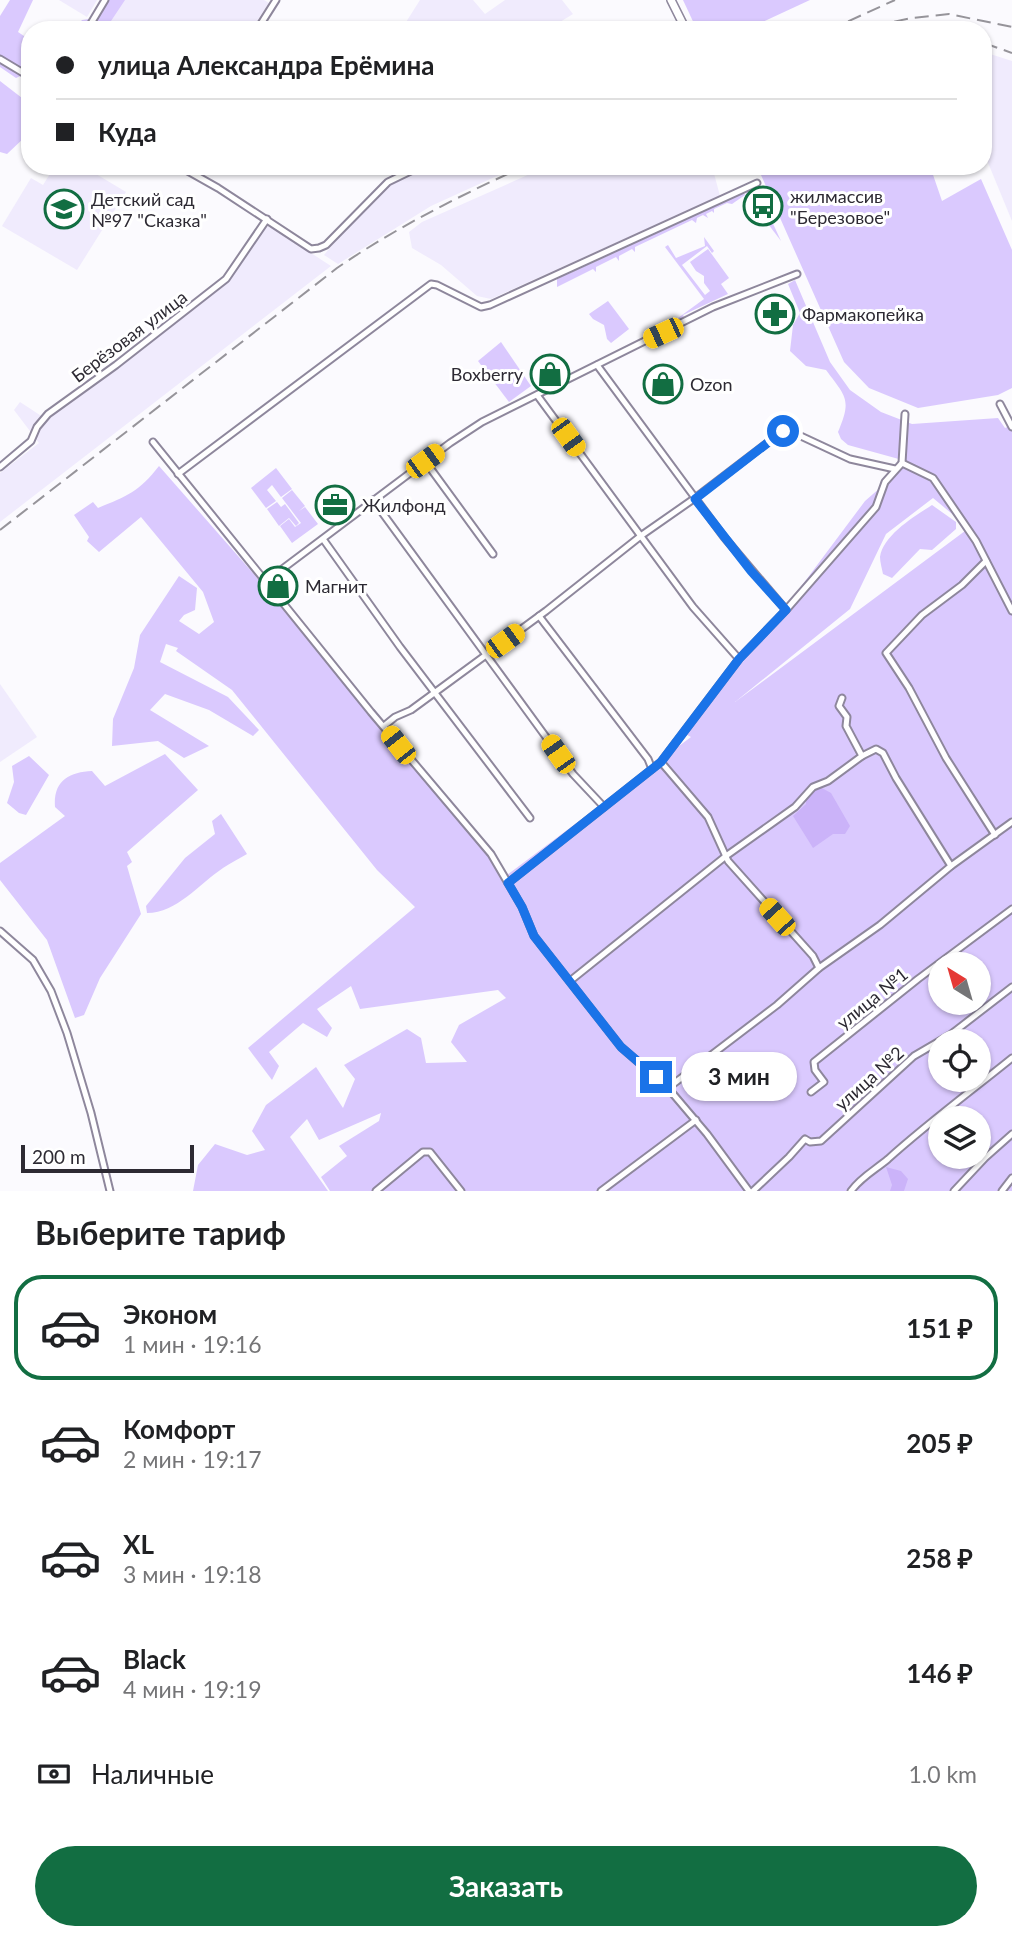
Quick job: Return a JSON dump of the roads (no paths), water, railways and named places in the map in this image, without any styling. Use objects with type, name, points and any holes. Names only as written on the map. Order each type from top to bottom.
[{"type":"street","points":[[92,21],[105,0]]},
{"type":"street","points":[[263,21],[276,0]]},
{"type":"street","points":[[671,0],[681,21]]},
{"type":"street","points":[[0,60],[21,72]]},
{"type":"street","points":[[194,175],[311,249],[319,248],[330,241],[388,182],[402,175]]},
{"type":"street","points":[[178,474],[430,284],[481,307],[490,305],[757,183]]},
{"type":"street","name":"Берёзовая улица","points":[[0,467],[30,441],[32,434],[48,414],[226,279],[267,219]]},
{"type":"street","points":[[265,582],[425,461],[482,422],[713,306],[797,274]]},
{"type":"street","points":[[597,365],[695,499],[751,571],[786,610]]},
{"type":"street","points":[[537,395],[642,534],[693,607],[739,659]]},
{"type":"street","points":[[1000,404],[1012,427]]},
{"type":"street","points":[[508,883],[661,762],[739,659],[786,610],[876,507],[885,482],[902,463],[905,414]]},
{"type":"street","points":[[384,726],[411,710],[539,616],[642,534],[695,499],[783,431],[790,431],[850,459],[895,469]]},
{"type":"street","points":[[153,442],[265,582],[491,854],[522,907],[534,936],[621,1047],[668,1088],[751,1191]]},
{"type":"street","points":[[425,461],[493,554]]},
{"type":"street","points":[[902,463],[933,478],[976,541],[1012,611]]},
{"type":"street","points":[[373,500],[573,774],[604,807]]},
{"type":"street","points":[[323,539],[400,647],[530,818]]},
{"type":"street","points":[[986,561],[962,585],[922,615],[886,653],[909,688],[946,758],[995,835]]},
{"type":"street","points":[[539,616],[648,759],[652,769]]},
{"type":"street","points":[[842,698],[839,706],[847,717],[846,726],[862,756]]},
{"type":"street","points":[[570,981],[726,856],[795,807],[813,787],[828,781],[876,749],[883,753],[951,866]]},
{"type":"street","points":[[661,762],[708,817],[736,871],[813,956],[819,968]]},
{"type":"street","points":[[668,1088],[777,1006],[819,968],[880,925],[951,866],[1012,822]]},
{"type":"street","name":"улица №1","points":[[811,1092],[824,1083],[815,1070],[814,1062],[1012,909]]},
{"type":"street","points":[[0,931],[33,960],[51,990],[87,1100],[110,1191]]},
{"type":"street","name":"улица №2","points":[[751,1191],[805,1139],[821,1142],[915,1056],[950,1035],[1012,987]]},
{"type":"street","points":[[851,1191],[860,1179],[1012,1058]]},
{"type":"street","points":[[601,1191],[696,1121]]},
{"type":"street","points":[[954,1191],[1012,1134]]},
{"type":"street","points":[[376,1191],[423,1152],[430,1152],[461,1191]]},
{"type":"street","points":[[1002,1191],[1012,1178]]},
{"type":"railway","points":[[849,21],[895,0]]},
{"type":"railway","points":[[897,21],[949,14],[983,21]]},
{"type":"railway","points":[[992,23],[1012,27]]},
{"type":"railway","points":[[992,46],[1012,53]]},
{"type":"railway","points":[[0,530],[337,268],[429,213],[506,175]]},
{"type":"place","name":"жилмассив \"Березовое\"","points":[[763,206]]},
{"type":"place","name":"Детский сад №97 \"Сказка\"","points":[[64,209]]},
{"type":"place","name":"Фармакопейка","points":[[775,314]]},
{"type":"place","name":"Boxberry","points":[[550,374]]},
{"type":"place","name":"Ozon","points":[[663,384]]},
{"type":"place","name":"Жилфонд","points":[[335,505]]},
{"type":"place","name":"Магнит","points":[[278,586]]}]
